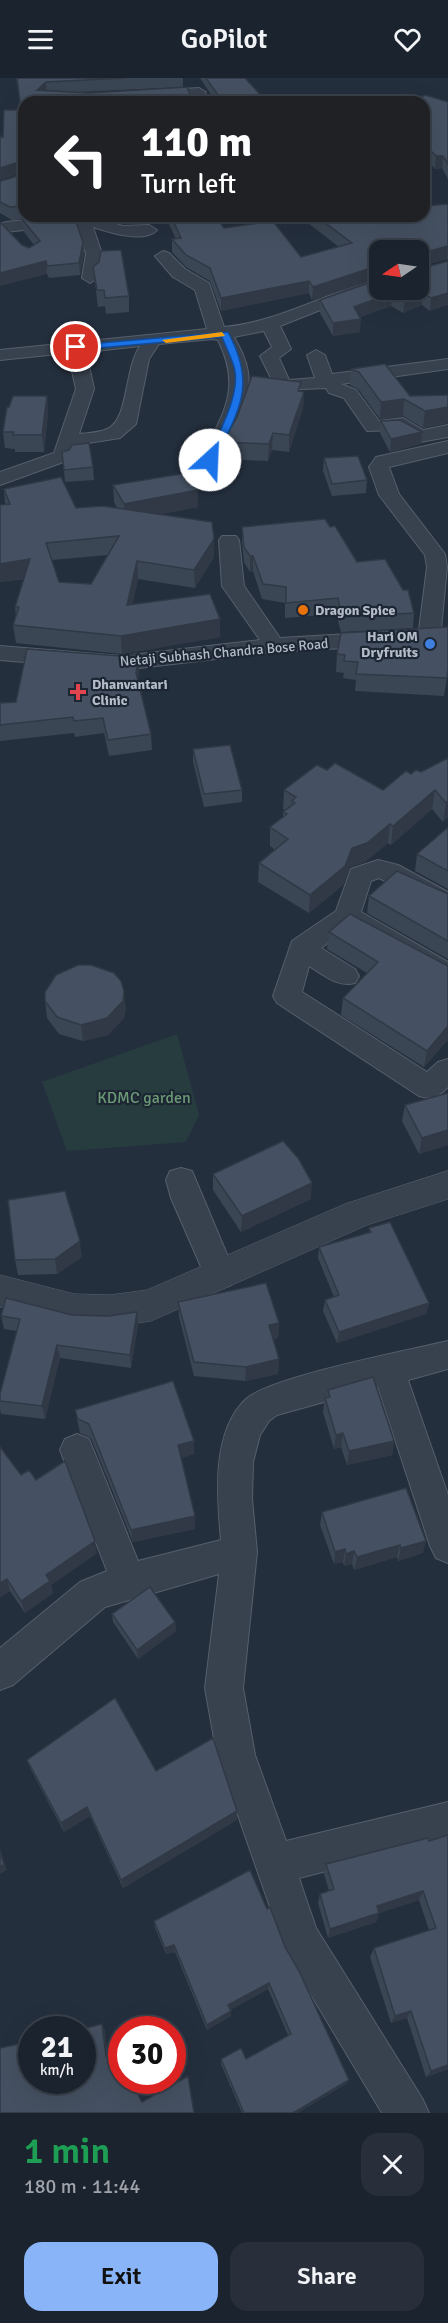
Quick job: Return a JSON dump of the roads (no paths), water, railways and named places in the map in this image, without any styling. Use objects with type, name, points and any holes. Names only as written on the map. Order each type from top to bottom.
[{"type":"street","points":[[192,78],[201,96]]},
{"type":"street","points":[[140,95],[170,96]]},
{"type":"street","points":[[3,223],[23,222]]},
{"type":"street","points":[[83,222],[94,254],[90,278]]},
{"type":"street","points":[[92,222],[122,231],[149,230]]},
{"type":"street","points":[[3,223],[19,240]]},
{"type":"street","points":[[163,256],[179,273],[202,287],[221,334],[239,368],[240,381],[231,417],[210,460]]},
{"type":"street","points":[[0,341],[7,354],[276,330],[296,315],[342,295],[369,287]]},
{"type":"street","points":[[276,330],[282,349],[269,356],[285,387],[326,383],[316,355]]},
{"type":"street","points":[[79,440],[113,434],[129,420],[140,359],[152,342]]},
{"type":"street","points":[[0,479],[62,456],[85,389],[76,347]]},
{"type":"street","points":[[447,366],[335,379],[332,384],[335,389],[350,394],[374,427],[403,424],[420,436],[448,431]]},
{"type":"street","points":[[390,372],[403,389]]},
{"type":"street","points":[[394,477],[380,467],[383,461],[448,447]]},
{"type":"street","points":[[394,477],[448,463]]},
{"type":"street","points":[[394,477],[389,495],[435,554],[437,561],[430,612],[439,636]]},
{"type":"street","points":[[230,540],[233,586],[274,645]]},
{"type":"street","name":"Netaji Subhash Chandra Bose Road","points":[[0,653],[122,663],[274,645],[439,636]]},
{"type":"street","points":[[448,903],[389,871],[378,869],[360,875],[347,916],[301,948],[287,996],[429,1088],[448,1070]]},
{"type":"street","points":[[347,916],[448,974]]},
{"type":"street","points":[[301,948],[346,976]]},
{"type":"street","points":[[181,1180],[186,1198],[220,1276]]},
{"type":"street","points":[[0,1291],[85,1313],[120,1312],[151,1305],[357,1214],[448,1185]]},
{"type":"street","points":[[407,2113],[300,1939],[236,1755],[224,1688],[239,1552],[234,1471],[244,1434],[256,1411],[278,1398],[448,1355]]},
{"type":"street","points":[[389,1370],[448,1546]]},
{"type":"street","points":[[76,1450],[128,1581]]},
{"type":"street","points":[[0,1672],[86,1599],[128,1581],[239,1552]]},
{"type":"street","points":[[274,1864],[448,1821]]},
{"type":"place","name":"Dragon Spice","points":[[303,610]]},
{"type":"place","name":"Hari OM Dryfruits","points":[[430,644]]},
{"type":"place","name":"Dhanvantari Clinic","points":[[78,692]]},
{"type":"park label","name":"KDMC garden","points":[[144,1097]]}]
